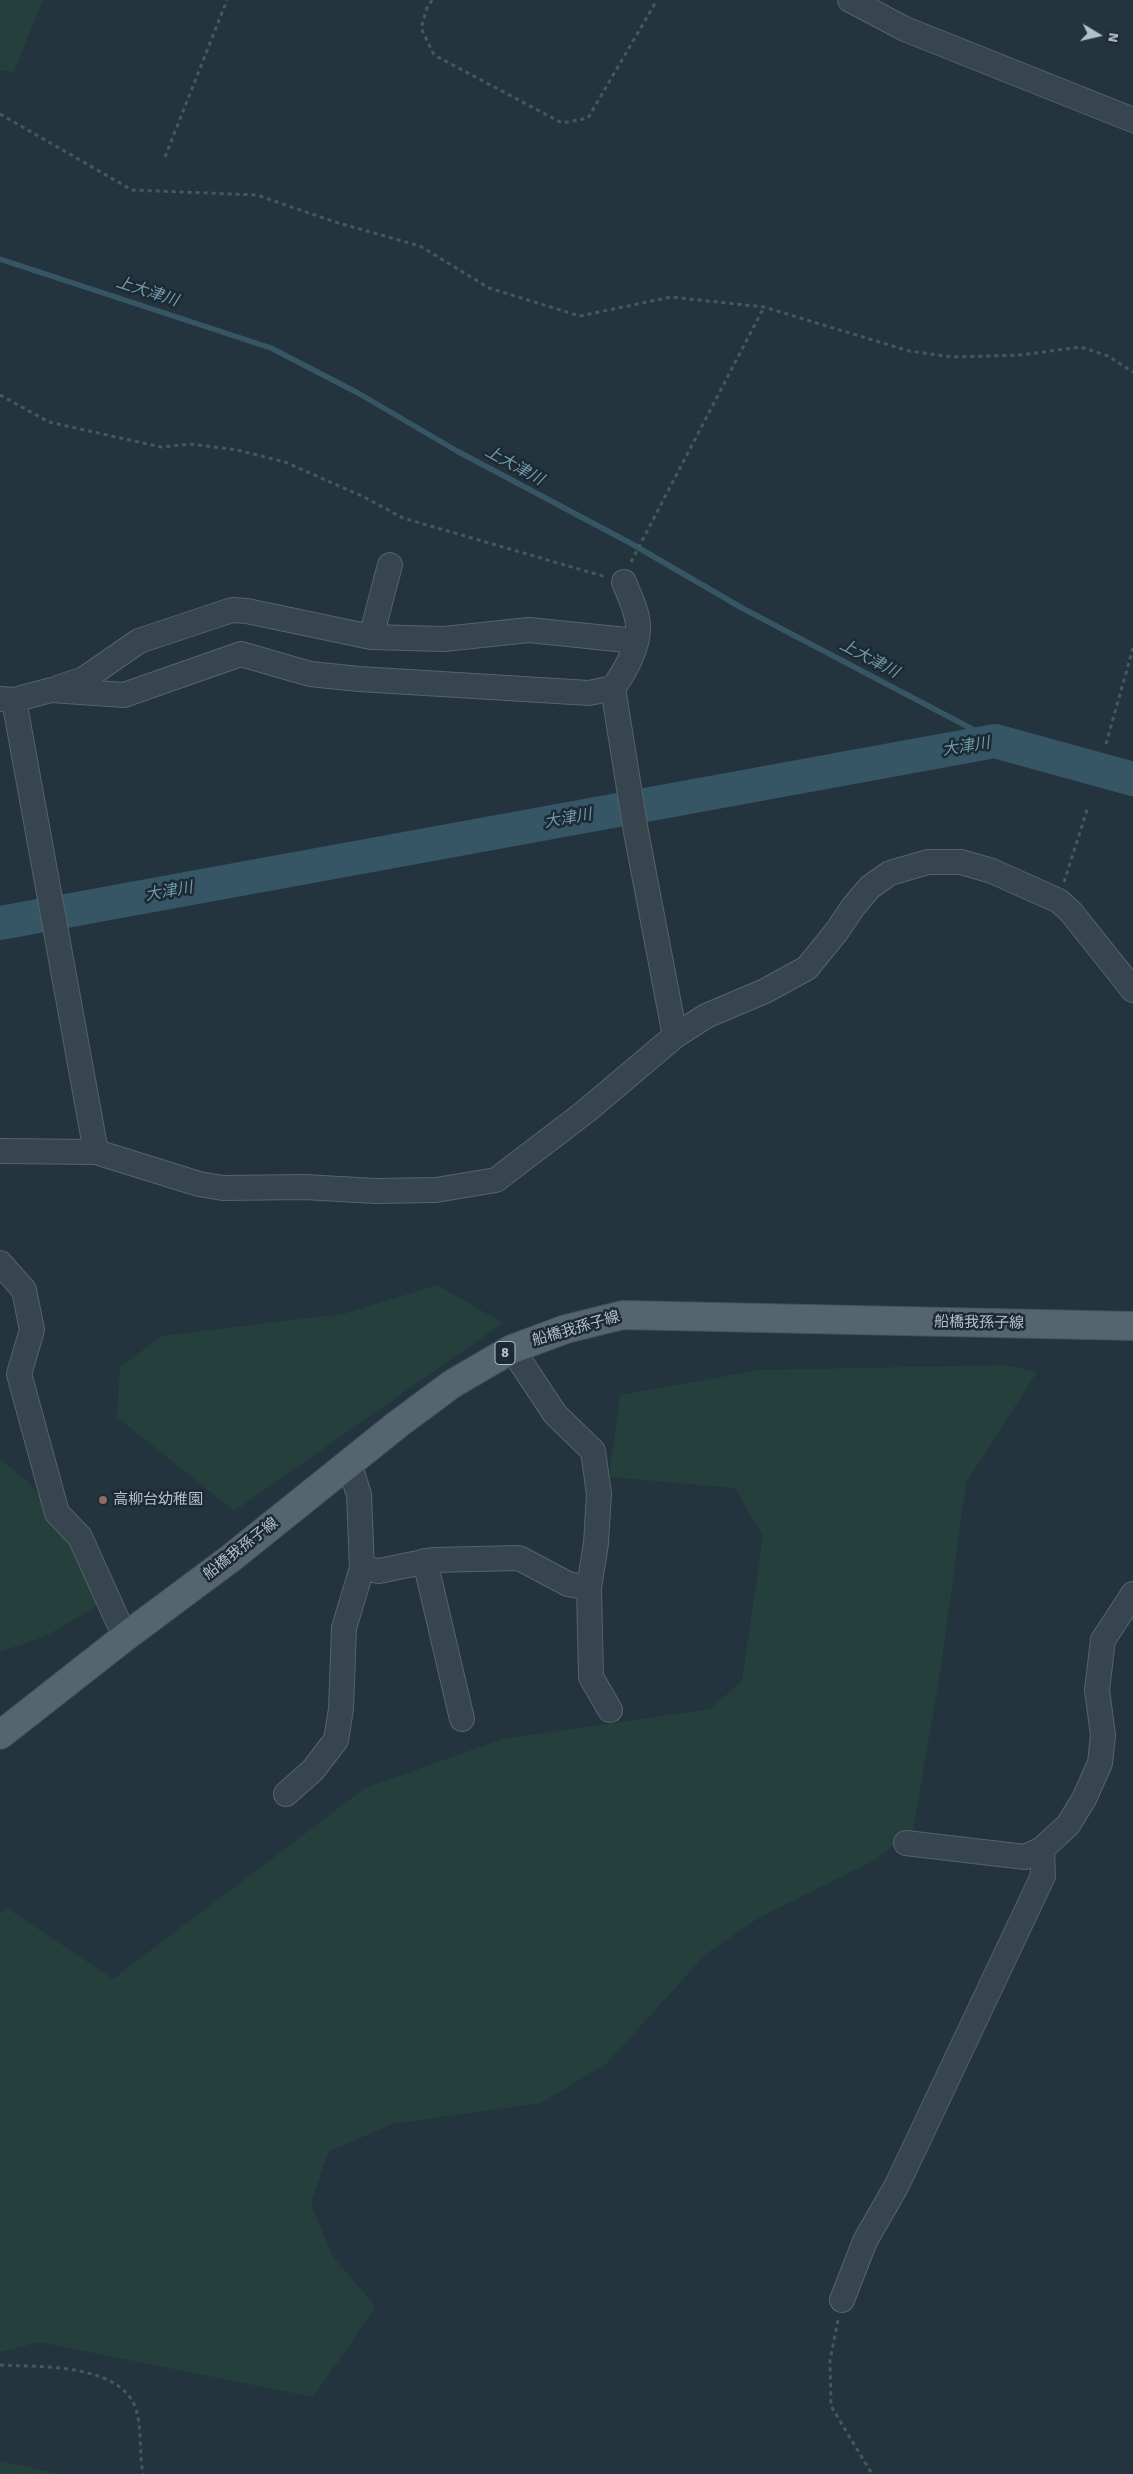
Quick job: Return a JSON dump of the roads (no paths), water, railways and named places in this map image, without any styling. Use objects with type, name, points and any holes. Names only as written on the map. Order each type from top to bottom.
[{"type":"main road","name":"船橋我孫子線","points":[[0,1735],[125,1637],[232,1558],[348,1463],[452,1384],[512,1349],[566,1329],[624,1315],[1133,1326]]},
{"type":"street","points":[[850,0],[905,29],[1133,120]]},
{"type":"street","points":[[371,637],[390,565]]},
{"type":"street","points":[[51,690],[124,695],[241,654],[310,674],[359,679],[589,692],[613,688],[627,669],[636,641],[638,626],[624,582]]},
{"type":"street","points":[[96,1152],[56,932],[7,699],[51,690],[84,679],[139,641],[232,610],[247,611],[371,637],[444,639],[529,630],[636,641]]},
{"type":"street","points":[[613,688],[632,796],[636,832],[676,1036]]},
{"type":"street","points":[[0,1150],[96,1152],[199,1184],[222,1188],[304,1188],[376,1191],[436,1190],[496,1180],[585,1112],[676,1036],[706,1016],[765,991],[807,968],[870,887],[890,873],[928,862],[948,860],[992,871],[1059,901],[1071,912],[1133,990]]},
{"type":"street","points":[[0,1263],[24,1290],[32,1330],[19,1374],[56,1513],[80,1537],[125,1637]]},
{"type":"street","points":[[512,1349],[555,1414],[594,1451],[600,1494],[596,1544],[589,1588],[591,1677],[610,1710]]},
{"type":"street","points":[[286,1794],[313,1770],[336,1740],[340,1709],[344,1628],[362,1568],[359,1495],[348,1463]]},
{"type":"street","points":[[362,1568],[379,1572],[426,1561],[519,1558],[568,1584],[589,1588]]},
{"type":"street","points":[[426,1561],[462,1719]]},
{"type":"street","points":[[906,1843],[1025,1857],[1042,1849],[1068,1825],[1084,1799],[1100,1763],[1103,1736],[1097,1690],[1103,1640],[1133,1594]]},
{"type":"street","points":[[842,2300],[864,2242],[896,2185],[1043,1876],[1042,1849]]},
{"type":"waterway","name":"上大津川","points":[[0,259],[271,348],[358,393],[457,451],[632,544],[742,608],[995,741]]},
{"type":"waterway","name":"大津川","points":[[0,923],[995,741],[1133,779]]},
{"type":"place","name":"高柳台幼稚園","points":[[103,1500]]}]
